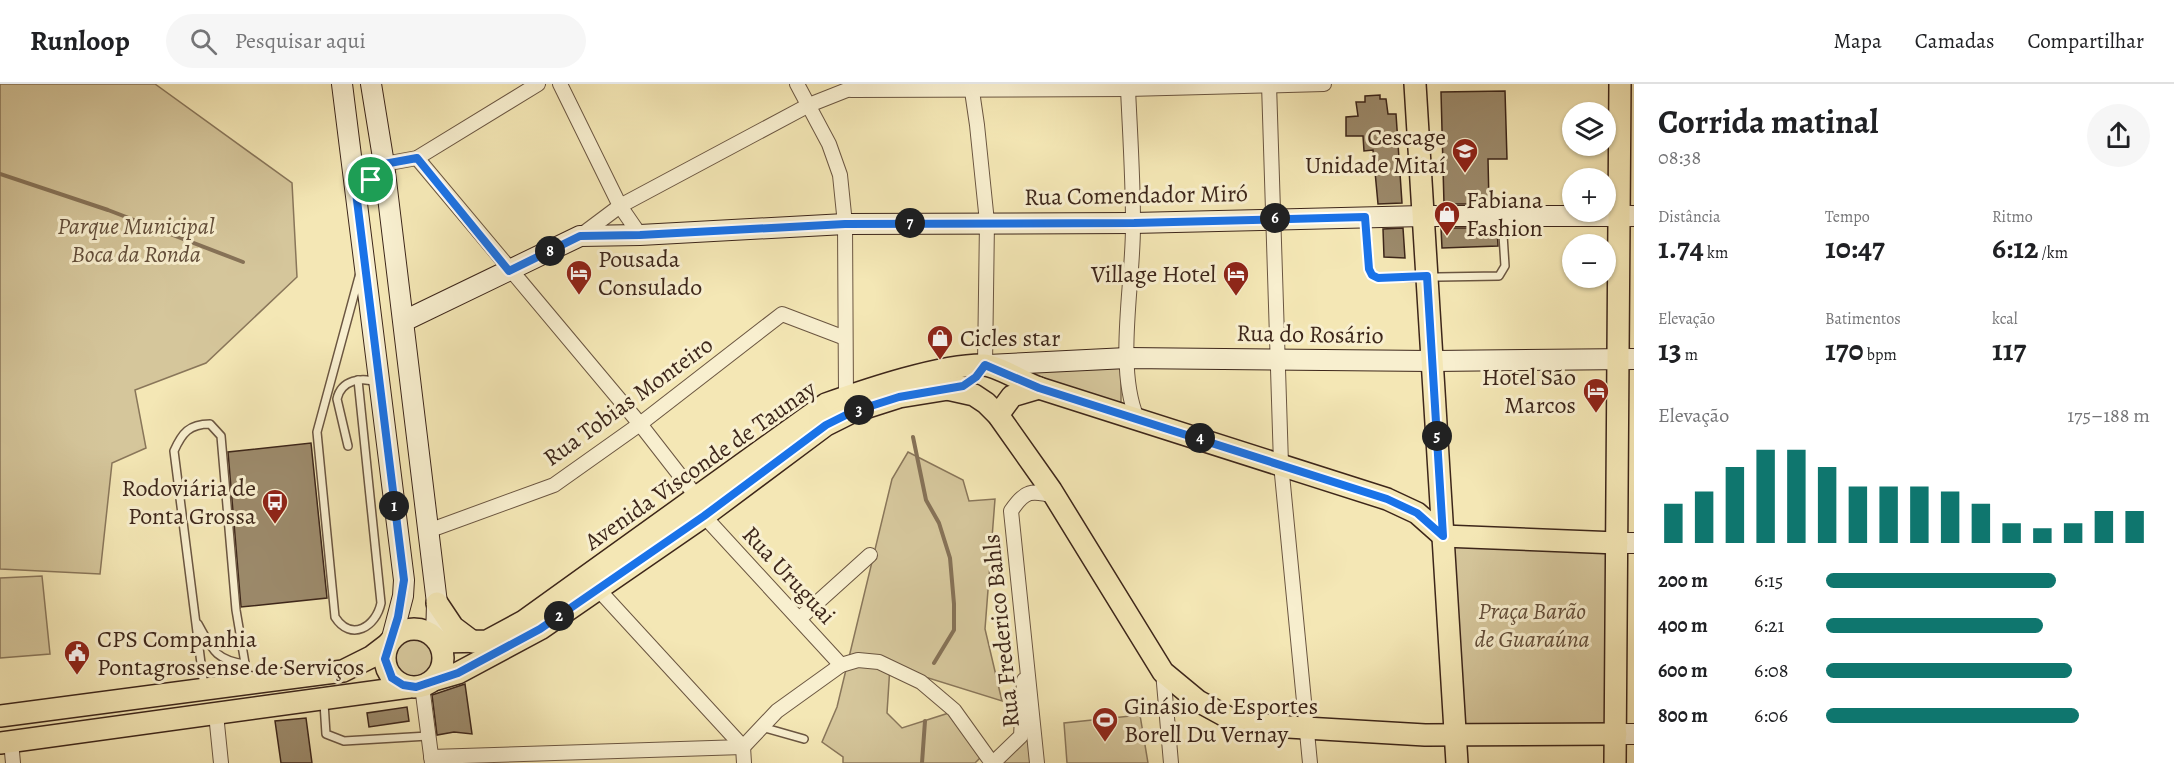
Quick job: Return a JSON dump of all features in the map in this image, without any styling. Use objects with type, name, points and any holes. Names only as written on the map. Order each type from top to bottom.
[{"type":"main road","points":[[342,84],[404,580],[403,596],[385,659],[388,672],[397,682],[421,684],[443,663],[437,640],[437,603],[404,321],[384,164],[371,84]]},
{"type":"main road","points":[[1415,84],[1457,763]]},
{"type":"main road","points":[[1615,763],[1625,734],[1627,216],[1620,84]]},
{"type":"main road","points":[[353,168],[360,178],[371,180],[381,174],[384,164]]},
{"type":"main road","name":"Rua Comendador Miró","points":[[580,236],[845,224],[1134,223],[1423,216],[1627,216]]},
{"type":"main road","points":[[404,321],[580,236]]},
{"type":"main road","name":"Rua do Rosário","points":[[985,365],[1127,358],[1432,361],[1626,359]]},
{"type":"main road","points":[[985,365],[1039,388],[1387,499],[1417,513],[1443,536],[1625,543]]},
{"type":"main road","points":[[947,389],[970,382],[985,365]]},
{"type":"main road","points":[[985,365],[999,415]]},
{"type":"main road","name":"Avenida Visconde de Taunay","points":[[0,716],[204,689],[247,674],[343,671],[413,629],[428,632],[437,640],[487,641],[524,621],[826,404],[942,371],[985,365]]},
{"type":"main road","points":[[999,415],[1012,396],[1039,388]]},
{"type":"main road","points":[[947,389],[974,396],[999,415],[1055,496],[1163,672],[1198,701],[1231,719],[1306,728],[1455,735],[1625,734]]},
{"type":"main road","name":"Avenida Visconde de Taunay","points":[[5,742],[323,699],[442,680],[497,654],[540,629],[704,516],[826,425],[852,412],[899,397],[947,389]]},
{"type":"main road","points":[[437,603],[453,627],[473,642]]},
{"type":"main road","points":[[5,742],[15,726],[31,712]]},
{"type":"street","points":[[384,164],[417,158],[538,84]]},
{"type":"street","points":[[560,84],[620,206],[640,235]]},
{"type":"street","points":[[797,84],[829,144],[840,175],[845,224],[846,397]]},
{"type":"street","points":[[1269,84],[1281,464],[1310,763]]},
{"type":"street","points":[[580,236],[620,206],[809,105],[856,87],[1324,84]]},
{"type":"street","points":[[1126,86],[1134,223],[1127,358],[1130,402],[1137,418]]},
{"type":"street","points":[[969,87],[987,222],[985,365]]},
{"type":"street","points":[[417,158],[639,424],[696,496]]},
{"type":"street","name":"Rua Tobias Monteiro","points":[[428,531],[554,485],[639,424],[782,314],[845,338]]},
{"type":"street","name":"Rua Frederico Bahls","points":[[1038,763],[1011,511],[1020,497],[1028,493],[1039,492],[1055,496]]},
{"type":"street","name":"Rua Uruguai","points":[[704,516],[841,665]]},
{"type":"street","points":[[799,619],[870,555]]},
{"type":"street","points":[[597,588],[743,747],[744,763]]},
{"type":"street","points":[[421,684],[432,760],[743,747],[777,711],[841,665],[858,660],[879,662],[921,682],[954,710],[993,763],[1021,736],[1027,648]]},
{"type":"street","points":[[1163,672],[1171,763]]},
{"type":"street","points":[[216,714],[221,763]]},
{"type":"street","points":[[5,742],[13,763]]},
{"type":"lane","points":[[1365,217],[1369,269],[1372,275],[1378,278],[1499,276],[1505,266],[1502,216]]},
{"type":"lane","points":[[358,380],[381,603],[374,620],[364,630],[358,631],[347,628],[335,616],[318,432],[357,280],[365,266]]},
{"type":"lane","points":[[348,446],[337,399],[342,387],[358,380],[379,384]]},
{"type":"lane","points":[[204,689],[174,451],[182,433],[196,424],[210,424],[221,436],[236,610],[247,674]]},
{"type":"lane","points":[[195,619],[218,656],[247,674]]},
{"type":"lane","points":[[323,699],[326,734],[333,739],[344,741],[428,736]]},
{"type":"lane","points":[[762,727],[804,739]]},
{"type":"green space","name":"Parque Municipal Boca da Ronda","points":[[0,84],[155,84],[292,183],[297,277],[206,363],[135,390],[146,448],[112,463],[100,574],[0,569]]},
{"type":"green space","points":[[1121,365],[1121,407],[1016,372]]},
{"type":"green space","points":[[908,452],[963,480],[969,501],[995,499],[985,629],[1002,701],[890,666],[887,713],[902,728],[952,712],[982,756],[975,763],[843,763],[843,757],[822,742],[837,707],[892,479]]},
{"type":"green space","name":"Praça Barão de Guaraúna","points":[[1450,544],[1610,551],[1609,727],[1461,727]]},
{"type":"green space","points":[[42,576],[50,654],[0,658],[0,578]]},
{"type":"green space","points":[[414,635],[430,642],[437,658],[430,674],[414,681],[398,674],[391,658],[398,642]]},
{"type":"green space","name":"Ginásio de Esportes Borell Du Vernay","points":[[1140,715],[1148,763],[1067,763],[1064,723]]},
{"type":"green space","points":[[1026,726],[1037,763],[1001,763]]},
{"type":"building","points":[[1505,91],[1507,159],[1488,159],[1489,204],[1444,204],[1441,92]]},
{"type":"building","points":[[1380,95],[1380,99],[1386,99],[1388,114],[1396,114],[1402,203],[1378,204],[1373,150],[1364,151],[1363,136],[1346,136],[1346,117],[1358,116],[1356,102],[1365,102],[1365,96]]},
{"type":"building","points":[[1403,228],[1405,258],[1384,257],[1383,229]]},
{"type":"building","points":[[1441,228],[1497,228],[1498,246],[1442,248]]},
{"type":"building","name":"Rodoviária de Ponta Grossa","points":[[311,443],[327,598],[241,607],[228,452]]},
{"type":"building","points":[[465,684],[472,734],[454,732],[437,735],[432,695]]},
{"type":"building","points":[[407,707],[409,721],[369,727],[367,713]]},
{"type":"building","points":[[306,718],[312,763],[281,763],[275,721]]},
{"type":"waterway","points":[[0,174],[108,210],[243,262]]},
{"type":"waterway","points":[[913,437],[926,500],[939,523],[950,558],[954,630],[934,663]]},
{"type":"waterway","points":[[922,763],[925,721]]},
{"type":"place","name":"Cescage Unidade Mitaí","points":[[1465,174]]},
{"type":"place","name":"Fabiana Fashion","points":[[1447,237]]},
{"type":"place","name":"Pousada Consulado","points":[[579,296]]},
{"type":"place","name":"Village Hotel","points":[[1236,297]]},
{"type":"place","name":"Cicles star","points":[[940,361]]},
{"type":"place","name":"Hotel São Marcos","points":[[1596,414]]},
{"type":"place","name":"Rodoviária de Ponta Grossa","points":[[275,525]]},
{"type":"place","name":"CPS Companhia Pontagrossense de Serviços","points":[[77,676]]},
{"type":"place","name":"Ginásio de Esportes Borell Du Vernay","points":[[1105,743]]},
{"type":"route","points":[[417,158],[509,271],[580,236],[845,224],[1134,223],[1365,217],[1369,269],[1372,275],[1378,278],[1427,276],[1443,536],[1417,513],[1387,499],[1039,388],[985,365],[976,377],[963,386],[899,397],[852,412],[826,425],[704,516],[540,629],[458,673],[422,686],[409,687],[392,678],[385,659],[385,651],[392,638],[398,617],[404,580],[353,168],[360,178],[371,180],[381,174],[384,164],[417,158]]}]
